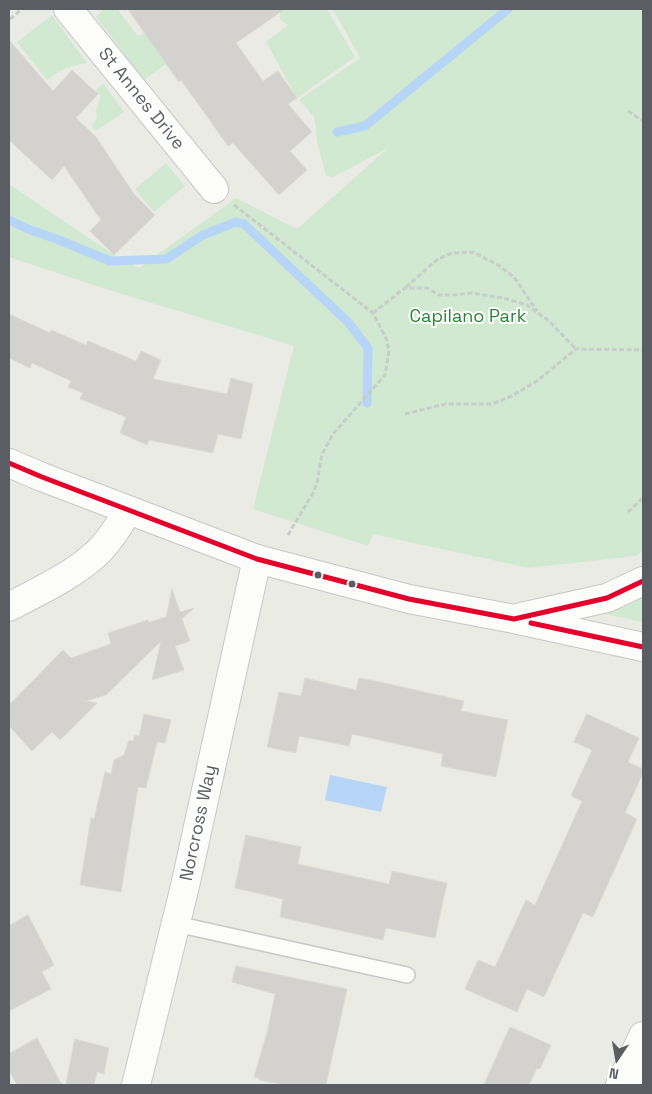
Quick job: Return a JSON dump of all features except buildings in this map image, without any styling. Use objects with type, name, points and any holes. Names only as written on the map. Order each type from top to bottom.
[{"type":"street","name":"St Annes Drive","points":[[68,9],[214,189]]},
{"type":"street","points":[[9,463],[258,559],[409,599],[643,646]]},
{"type":"street","points":[[9,607],[76,569],[97,553],[118,528],[128,510]]},
{"type":"street","name":"Norcross Way","points":[[136,1085],[176,924],[258,559]]},
{"type":"street","points":[[514,619],[607,598],[643,581]]},
{"type":"street","points":[[629,1081],[643,1036]]},
{"type":"lane","points":[[176,924],[407,975]]},
{"type":"path","points":[[10,19],[22,9]]},
{"type":"path","points":[[628,111],[643,121]]},
{"type":"path","points":[[214,189],[373,313],[386,338],[388,351],[385,375],[333,434],[322,454],[313,493],[288,536]]},
{"type":"path","points":[[373,313],[405,288],[438,258],[452,253],[473,252],[498,265],[514,277],[539,314]]},
{"type":"path","points":[[405,288],[427,288],[440,295],[452,296],[472,293],[503,298],[528,305],[549,321],[576,349]]},
{"type":"path","points":[[405,414],[445,404],[492,404],[512,396],[537,382],[576,349],[643,350]]},
{"type":"path","points":[[628,512],[643,498]]},
{"type":"green space","points":[[104,9],[117,9],[138,36],[145,33],[166,64],[144,80],[96,17]]},
{"type":"green space","points":[[281,9],[327,9],[355,57],[297,98],[266,42],[288,25],[280,20]]},
{"type":"green space","name":"Capilano Park","points":[[333,9],[643,9],[643,551],[636,556],[529,568],[373,534],[368,546],[253,509],[294,346],[109,290],[9,257],[9,184],[114,255],[139,268],[236,198],[297,229],[388,148],[333,177],[326,176],[317,142],[314,117],[299,100],[360,58]]},
{"type":"green space","points":[[52,15],[87,63],[66,68],[47,80],[17,42]]},
{"type":"green space","points":[[103,83],[124,112],[96,131],[92,126],[97,118],[96,110],[101,96],[95,91]]},
{"type":"green space","points":[[166,163],[185,186],[154,212],[135,189]]},
{"type":"green space","points":[[643,589],[643,622],[585,610]]},
{"type":"water","points":[[330,775],[387,787],[381,812],[325,800]]},
{"type":"waterway","points":[[337,132],[365,126],[508,9]]},
{"type":"waterway","points":[[9,220],[110,261],[166,259],[203,235],[236,222],[244,224],[348,322],[368,348],[367,403]]},
{"type":"transit line","points":[[9,463],[257,559],[409,599],[514,619],[607,598],[643,581]]},
{"type":"transit line","points":[[531,623],[643,647]]}]
